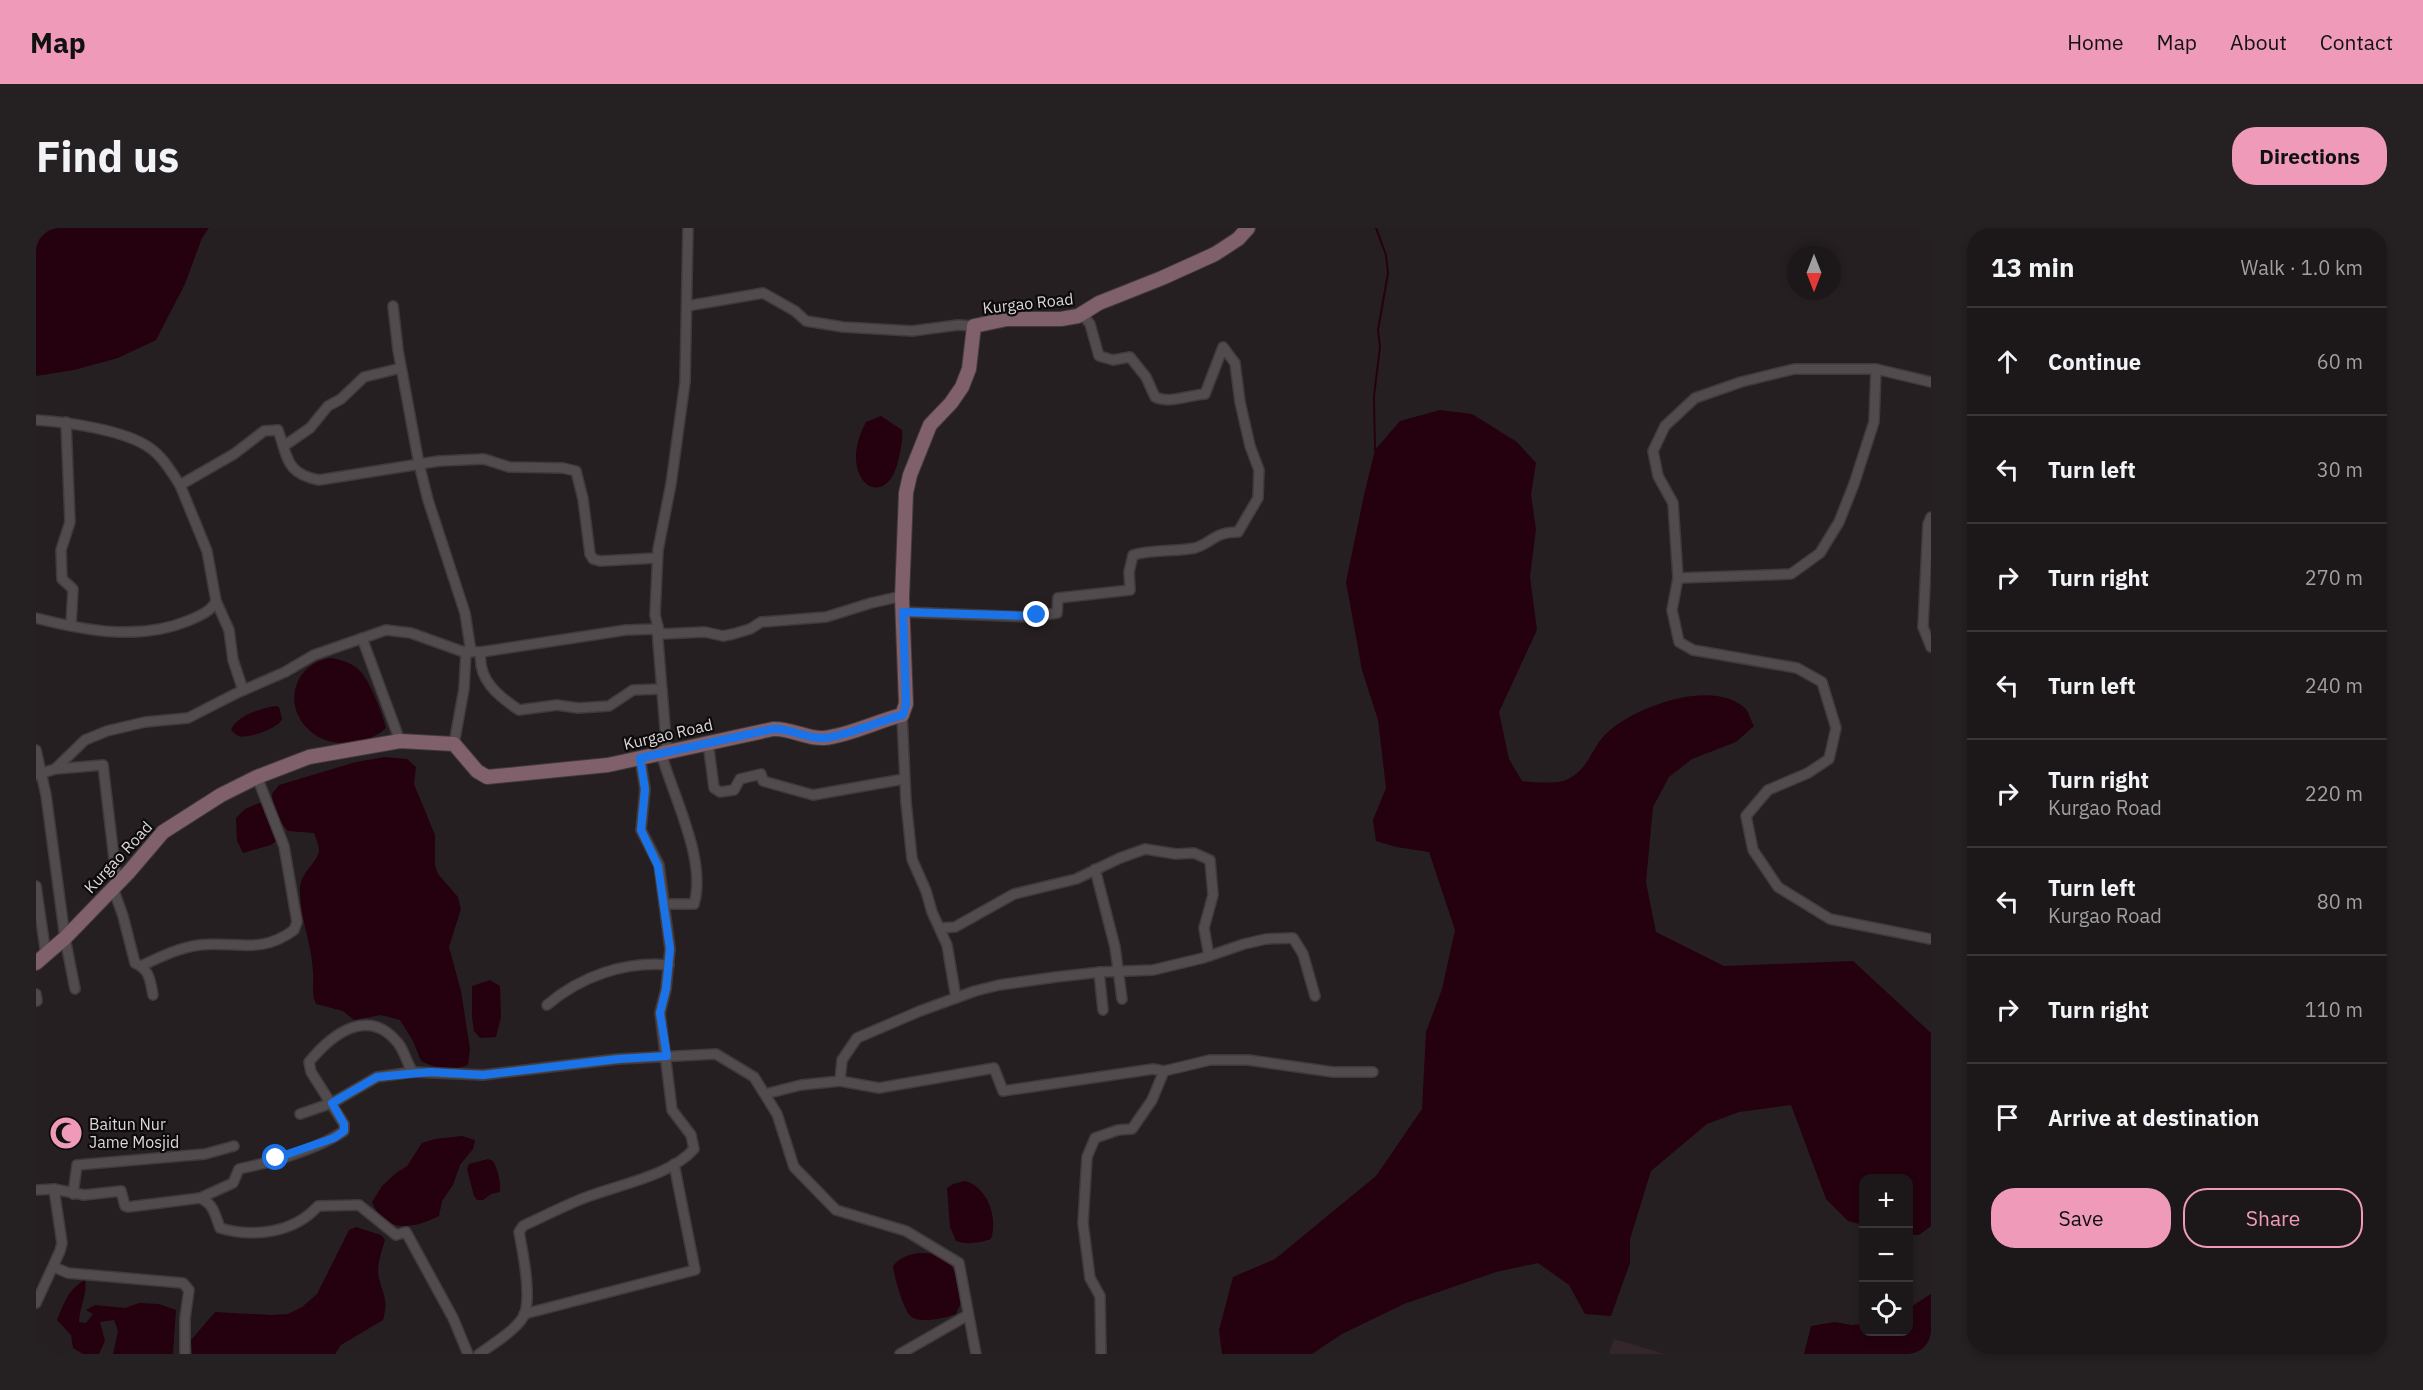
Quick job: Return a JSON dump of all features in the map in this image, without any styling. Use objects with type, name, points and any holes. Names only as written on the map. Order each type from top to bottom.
[{"type":"street","points":[[664,904],[694,904],[698,891],[689,836],[675,791],[667,779],[655,615],[657,558],[661,527],[671,484],[685,382],[688,228]]},
{"type":"street","name":"Kurgao Road","points":[[41,959],[65,938],[115,886],[163,832],[220,795],[257,777],[309,757],[400,741],[454,744],[477,771],[486,777],[608,765],[773,729],[824,738],[903,715],[906,704],[902,596],[905,505],[910,475],[930,425],[951,403],[962,387],[969,369],[974,326],[1007,319],[1060,319],[1082,314],[1099,303],[1215,254],[1238,239],[1248,228]]},
{"type":"street","points":[[687,306],[763,293],[795,311],[806,321],[843,327],[912,332],[958,325],[974,326]]},
{"type":"street","points":[[393,306],[401,368],[419,464],[428,500],[465,613],[473,652],[485,680],[503,699],[519,710],[557,705],[578,708],[609,706],[633,690],[661,689]]},
{"type":"street","points":[[903,612],[1032,616],[1057,614],[1058,598],[1130,590],[1133,555],[1196,548],[1224,532],[1238,532],[1258,498],[1259,470],[1242,413],[1235,363],[1223,347],[1206,394],[1188,395],[1164,401],[1155,398],[1146,377],[1130,357],[1113,360],[1099,356],[1090,324],[1082,314]]},
{"type":"street","points":[[284,446],[310,428],[328,406],[340,399],[364,377],[401,368]]},
{"type":"street","points":[[1931,382],[1876,369],[1794,369],[1741,382],[1695,398],[1665,426],[1653,451],[1658,476],[1674,503],[1678,578],[1672,610],[1679,642],[1693,650],[1797,668],[1822,682],[1836,728],[1829,759],[1808,773],[1768,790],[1746,816],[1753,850],[1778,887],[1830,919],[1931,939]]},
{"type":"street","points":[[1678,578],[1791,574],[1820,553],[1839,522],[1874,422],[1876,369]]},
{"type":"street","points":[[36,420],[66,422],[121,435],[150,448],[167,466],[180,485],[207,552],[216,601],[229,630],[233,660],[243,690]]},
{"type":"street","points":[[66,422],[70,522],[62,550],[61,564],[62,579],[73,589],[71,625]]},
{"type":"street","points":[[180,485],[234,454],[264,430],[278,430],[293,470],[303,477],[319,480],[419,464],[484,459],[509,467],[563,468],[576,471],[583,499],[590,554],[593,559],[600,561],[657,558]]},
{"type":"street","points":[[1931,517],[1928,524],[1923,627],[1931,647]]},
{"type":"street","points":[[657,629],[660,634],[705,632],[723,636],[750,629],[761,622],[826,617],[902,596]]},
{"type":"street","points":[[36,618],[126,633],[152,632],[200,616],[216,601]]},
{"type":"street","points":[[55,769],[85,740],[107,731],[145,722],[188,718],[285,672],[314,655],[386,630],[411,633],[446,647],[473,652],[626,630],[657,629]]},
{"type":"street","points":[[362,638],[400,741]]},
{"type":"street","points":[[454,744],[473,652]]},
{"type":"street","points":[[903,715],[904,779],[912,859],[947,945],[956,998]]},
{"type":"street","points":[[708,742],[714,788],[720,792],[734,790],[740,779],[761,774],[763,781],[813,795],[904,779]]},
{"type":"street","points":[[36,750],[38,774],[52,837],[65,938],[75,989]]},
{"type":"street","points":[[479,1354],[517,1324],[524,1314],[526,1293],[519,1232],[524,1226],[580,1199],[656,1173],[686,1158],[694,1149],[691,1136],[672,1110],[660,1013],[670,949],[658,866],[641,830],[645,789],[640,758]]},
{"type":"street","points":[[38,774],[55,769],[103,765],[115,886],[135,963],[149,974],[153,995]]},
{"type":"street","points":[[141,966],[181,948],[201,945],[272,944],[294,930],[297,921],[284,846],[257,777]]},
{"type":"street","points":[[940,928],[955,927],[1014,894],[1076,879],[1144,849],[1176,854],[1194,853],[1210,860],[1213,895],[1204,928],[1209,956]]},
{"type":"street","points":[[1095,869],[1115,946],[1122,999]]},
{"type":"street","points":[[36,886],[41,959]]},
{"type":"street","points":[[840,1081],[842,1060],[857,1038],[956,998],[999,985],[1099,972],[1153,970],[1266,939],[1293,938],[1303,954],[1315,996]]},
{"type":"street","points":[[547,1005],[576,983],[614,969],[636,964],[669,965]]},
{"type":"street","points":[[1099,972],[1103,1010]]},
{"type":"street","points":[[36,1190],[54,1190],[73,1194],[121,1191],[128,1207],[200,1198],[233,1183],[239,1169],[313,1146],[344,1131],[344,1124],[311,1072],[309,1062],[325,1043],[342,1031],[370,1025],[386,1032],[400,1045],[405,1060],[413,1072]]},
{"type":"street","points":[[300,1114],[332,1103],[377,1077],[413,1072],[483,1075],[618,1059],[716,1054],[754,1077],[777,1114],[794,1167],[836,1210],[906,1231],[959,1263],[976,1354]]},
{"type":"street","points":[[765,1094],[801,1084],[840,1081],[879,1088],[994,1068],[1003,1091],[1153,1069],[1164,1071],[1210,1060],[1248,1060],[1333,1072],[1373,1072]]},
{"type":"street","points":[[1101,1354],[1100,1296],[1090,1278],[1083,1223],[1087,1156],[1095,1138],[1118,1130],[1132,1129],[1152,1100],[1164,1071]]},
{"type":"street","points":[[73,1194],[77,1165],[205,1154],[234,1146]]},
{"type":"street","points":[[524,1314],[694,1270],[674,1164]]},
{"type":"street","points":[[36,1304],[54,1267],[62,1243],[54,1190]]},
{"type":"street","points":[[200,1198],[213,1208],[220,1228],[232,1231],[278,1230],[307,1218],[318,1206],[359,1205],[396,1235],[406,1232],[453,1318],[468,1354]]},
{"type":"street","points":[[54,1267],[68,1273],[183,1283],[189,1290],[185,1318],[185,1354]]},
{"type":"street","points":[[900,1354],[968,1315]]},
{"type":"shaded area","points":[[36,228],[209,228],[202,238],[185,284],[156,340],[118,358],[74,370],[36,376]]},
{"type":"shaded area","points":[[1440,410],[1472,414],[1517,442],[1536,463],[1531,495],[1536,529],[1530,577],[1537,630],[1499,712],[1509,759],[1522,781],[1554,782],[1572,777],[1585,765],[1598,743],[1609,731],[1656,705],[1676,699],[1715,696],[1732,700],[1746,709],[1754,726],[1736,742],[1692,759],[1669,777],[1653,807],[1646,882],[1656,932],[1724,966],[1853,961],[1931,1033],[1931,1226],[1919,1235],[1913,1235],[1913,1174],[1859,1174],[1859,1224],[1848,1221],[1826,1199],[1791,1105],[1739,1112],[1707,1124],[1651,1171],[1630,1239],[1630,1263],[1611,1316],[1585,1314],[1569,1285],[1538,1263],[1496,1272],[1404,1304],[1342,1334],[1312,1354],[1222,1354],[1219,1330],[1233,1277],[1275,1259],[1376,1176],[1422,1109],[1426,1032],[1442,989],[1455,930],[1429,852],[1396,847],[1376,841],[1373,820],[1386,788],[1378,720],[1362,670],[1346,582],[1375,450],[1400,421]]},
{"type":"shaded area","points":[[881,416],[902,430],[902,441],[893,475],[885,485],[875,487],[866,484],[859,475],[856,461],[858,443],[866,422]]},
{"type":"shaded area","points":[[330,658],[342,660],[357,668],[368,682],[386,728],[378,734],[358,742],[336,743],[316,736],[300,719],[294,697],[296,686],[308,668]]},
{"type":"shaded area","points":[[279,707],[282,719],[275,726],[256,734],[243,736],[238,736],[231,730],[244,716]]},
{"type":"shaded area","points":[[385,757],[407,759],[416,767],[414,784],[435,835],[435,865],[438,874],[458,897],[461,909],[449,947],[461,991],[470,1049],[468,1065],[462,1067],[444,1068],[421,1061],[413,1041],[400,1020],[381,1015],[354,1020],[343,1011],[316,1004],[314,1000],[312,961],[301,909],[300,888],[303,877],[319,851],[314,833],[288,831],[281,823],[272,794],[279,785],[356,762]]},
{"type":"shaded area","points":[[259,803],[263,804],[278,840],[271,845],[243,853],[237,841],[236,818],[245,809]]},
{"type":"shaded area","points":[[490,980],[500,986],[501,1017],[496,1037],[480,1038],[474,1031],[472,986]]},
{"type":"shaded area","points":[[462,1136],[475,1140],[473,1149],[460,1165],[453,1185],[442,1201],[439,1216],[410,1226],[392,1224],[384,1220],[372,1202],[382,1186],[407,1166],[422,1143]]},
{"type":"shaded area","points":[[488,1159],[493,1161],[496,1168],[500,1180],[500,1192],[491,1194],[483,1200],[477,1200],[467,1169],[469,1164]]},
{"type":"shaded area","points":[[965,1181],[980,1190],[989,1204],[993,1222],[991,1239],[973,1243],[956,1241],[950,1227],[947,1188]]},
{"type":"shaded area","points":[[356,1227],[381,1235],[385,1240],[378,1269],[385,1298],[383,1320],[341,1345],[335,1354],[192,1354],[191,1340],[215,1312],[272,1315],[288,1314],[302,1307],[317,1294],[349,1230]]},
{"type":"shaded area","points":[[919,1253],[940,1256],[951,1265],[959,1283],[961,1296],[961,1303],[956,1314],[923,1320],[913,1318],[906,1310],[897,1286],[893,1266],[904,1257]]},
{"type":"shaded area","points":[[85,1280],[79,1322],[86,1323],[93,1314],[86,1310],[95,1305],[125,1308],[139,1303],[159,1304],[176,1310],[173,1354],[113,1354],[118,1331],[114,1320],[100,1322],[105,1341],[99,1354],[83,1354],[73,1348],[71,1335],[57,1320],[71,1292]]},
{"type":"shaded area","points":[[1931,1294],[1931,1354],[1804,1354],[1811,1326],[1835,1322],[1859,1324],[1859,1336],[1913,1336],[1913,1305]]},
{"type":"shaded area","points":[[1614,1339],[1665,1354],[1609,1354]]},
{"type":"waterway","points":[[1375,450],[1374,396],[1380,347],[1378,330],[1388,273],[1386,255],[1376,228]]},
{"type":"place","name":"Baitun Nur Jame Mosjid","points":[[66,1133]]},
{"type":"route","points":[[276,1158],[334,1138],[344,1131],[344,1124],[332,1103],[377,1077],[413,1072],[483,1075],[618,1059],[667,1056],[660,1013],[666,989],[670,949],[658,866],[641,830],[645,789],[640,758],[714,740],[773,729],[824,738],[903,715],[906,704],[903,612],[1037,615]]}]
